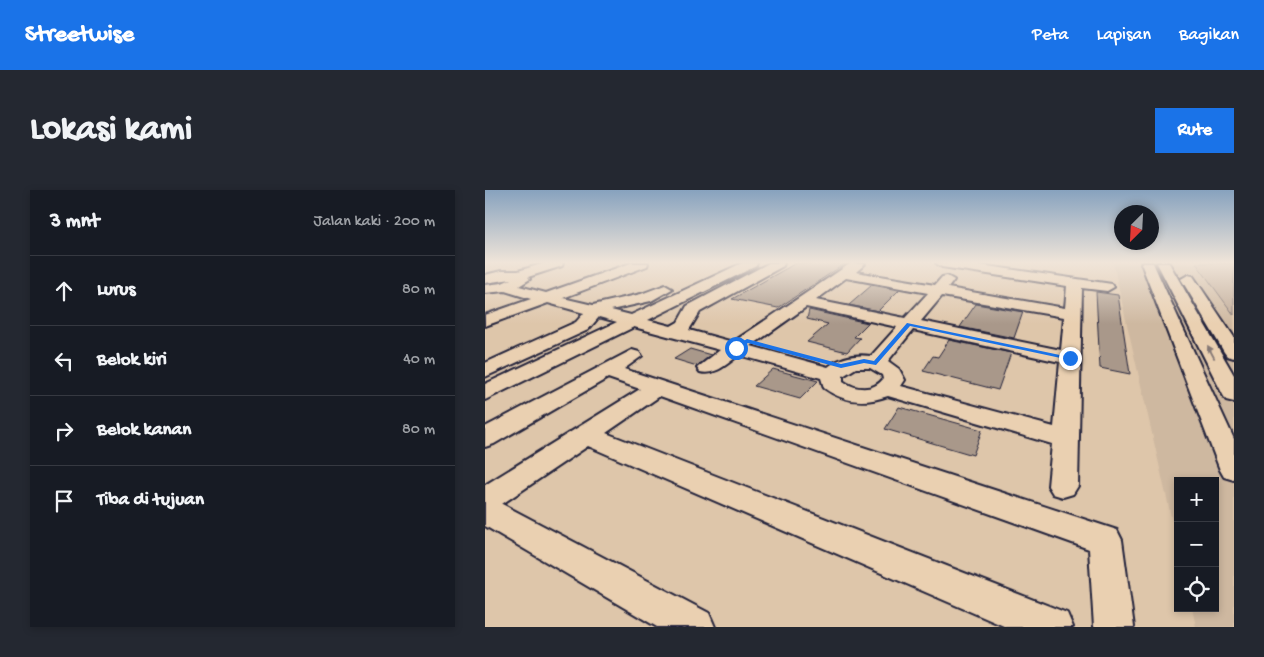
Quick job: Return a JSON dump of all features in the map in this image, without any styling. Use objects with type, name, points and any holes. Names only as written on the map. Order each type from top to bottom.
[{"type":"street","points":[[485,290],[506,283]]},
{"type":"street","points":[[521,283],[554,295],[836,370],[864,361],[876,363],[892,373],[890,385]]},
{"type":"street","points":[[485,321],[585,283]]},
{"type":"street","points":[[485,371],[582,326],[603,308],[645,298],[677,283]]},
{"type":"street","points":[[485,393],[708,283]]},
{"type":"street","points":[[680,329],[693,309],[740,283]]},
{"type":"street","points":[[707,368],[831,283]]},
{"type":"street","points":[[900,283],[1073,314]]},
{"type":"street","points":[[876,363],[944,283]]},
{"type":"street","points":[[1063,486],[1075,283]]},
{"type":"street","points":[[1084,283],[1107,287]]},
{"type":"street","points":[[1156,283],[1234,470]]},
{"type":"street","points":[[1174,283],[1234,395]]},
{"type":"street","points":[[1191,283],[1234,352]]},
{"type":"street","points":[[804,302],[1070,358]]},
{"type":"street","points":[[485,438],[632,356]]},
{"type":"street","points":[[607,370],[1105,540],[1114,627]]},
{"type":"street","points":[[836,370],[832,383],[841,391],[856,396],[873,395],[890,385],[1066,432]]},
{"type":"street","points":[[658,388],[586,435],[486,509],[695,627]]},
{"type":"street","points":[[586,435],[1053,627]]},
{"type":"shaded area","points":[[1118,283],[1211,283],[1234,315],[1234,627],[1196,627],[1193,612],[1219,612],[1219,477],[1174,477],[1174,530]]},
{"type":"shaded area","points":[[1211,283],[1234,283],[1234,315]]},
{"type":"building","points":[[760,283],[815,283],[778,308],[732,299]]},
{"type":"building","points":[[872,285],[899,290],[878,311],[849,305]]},
{"type":"building","points":[[1096,292],[1118,295],[1130,374],[1100,368]]},
{"type":"building","points":[[976,304],[1023,312],[1014,338],[960,327]]},
{"type":"building","points":[[809,310],[868,323],[854,337],[860,338],[847,352],[807,342],[828,324],[807,319]]},
{"type":"building","points":[[949,340],[1011,353],[998,390],[923,371],[933,356],[938,357]]},
{"type":"building","points":[[690,349],[711,355],[697,366],[674,359]]},
{"type":"building","points":[[773,369],[818,381],[800,399],[754,386]]},
{"type":"building","points":[[899,407],[982,430],[973,455],[885,429]]},
{"type":"route","points":[[736,348],[747,341],[841,366],[851,362],[864,361],[876,363],[909,324],[1070,358]]}]
